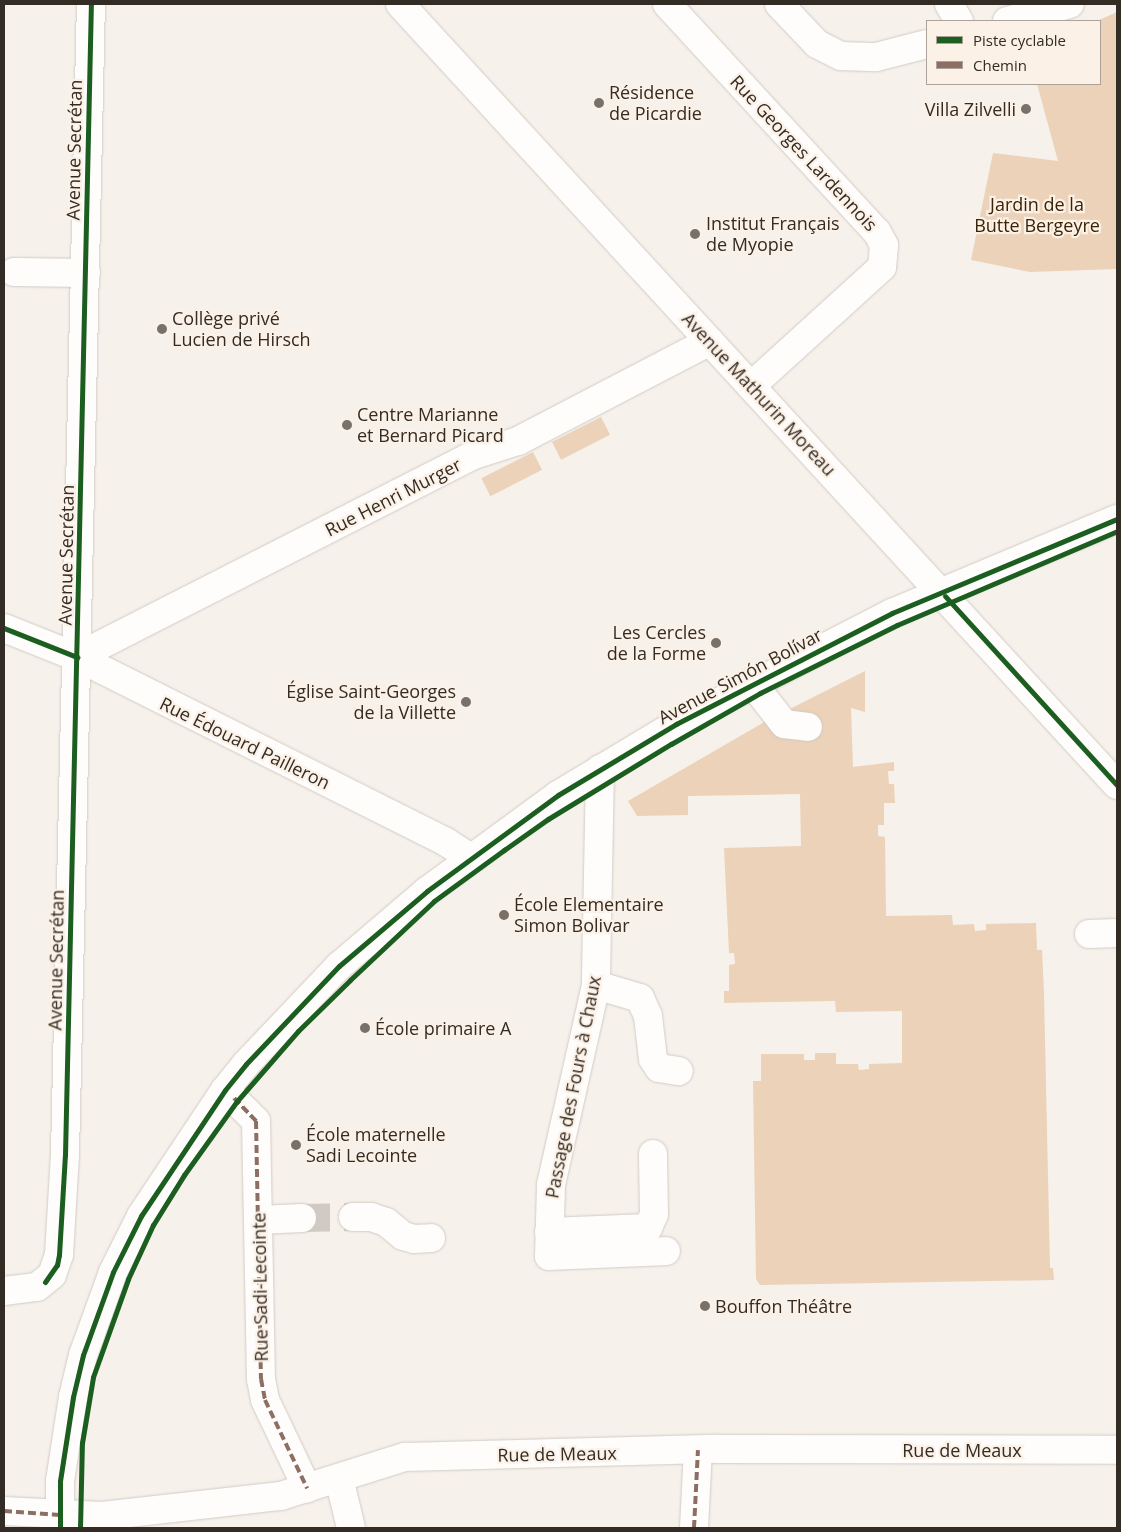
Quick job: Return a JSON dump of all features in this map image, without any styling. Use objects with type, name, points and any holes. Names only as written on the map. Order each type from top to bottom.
[{"type":"street","name":"Avenue Secrétan","points":[[4,1291],[29,1290],[45,1282],[57,1266],[60,1255],[65,1155],[91,4]]},
{"type":"street","name":"Avenue Mathurin Moreau","points":[[400,4],[1117,785]]},
{"type":"street","name":"Rue Georges Lardennois","points":[[667,4],[877,232],[884,245],[885,260],[882,267],[751,386]]},
{"type":"street","points":[[779,4],[817,44],[841,56],[871,58],[926,44]]},
{"type":"street","points":[[949,4],[958,20]]},
{"type":"street","points":[[1011,20],[1070,4]]},
{"type":"street","points":[[14,272],[86,273]]},
{"type":"street","name":"Rue Henri Murger","points":[[77,657],[474,455],[518,441],[710,341]]},
{"type":"street","name":"Avenue Simón Bolívar","points":[[60,1521],[60,1481],[73,1397],[83,1355],[113,1272],[141,1216],[225,1090],[246,1064],[339,966],[471,858],[558,795],[600,769],[752,683],[941,592],[1117,519]]},
{"type":"street","name":"Rue Édouard Pailleron","points":[[4,628],[77,657],[446,842],[471,858]]},
{"type":"street","points":[[752,683],[784,724],[808,727]]},
{"type":"street","name":"Passage des Fours à Chaux","points":[[549,1244],[551,1185],[596,985],[600,769]]},
{"type":"street","points":[[1089,934],[1117,933]]},
{"type":"street","points":[[596,985],[640,998],[648,1016],[652,1059],[659,1068],[679,1071]]},
{"type":"street","name":"Rue Sadi-Lecointe","points":[[225,1090],[256,1121],[261,1379],[265,1400],[307,1488]]},
{"type":"street","points":[[549,1244],[648,1228],[654,1214],[653,1154]]},
{"type":"street","points":[[353,1217],[371,1217],[386,1222],[403,1236],[414,1239],[431,1238]]},
{"type":"street","points":[[258,1220],[302,1218]]},
{"type":"street","points":[[549,1244],[666,1251]]},
{"type":"street","points":[[694,1528],[698,1450]]},
{"type":"street","name":"Rue de Meaux","points":[[4,1511],[60,1521],[281,1496],[405,1457],[698,1450],[1117,1450]]},
{"type":"street","points":[[338,1478],[350,1528]]},
{"type":"green space","name":"Jardin de la Butte Bergeyre","points":[[1117,12],[1117,269],[1030,272],[971,260],[993,153],[1058,161],[1037,85],[1101,85],[1101,20],[1099,20]]},
{"type":"green space","points":[[601,417],[610,435],[561,460],[552,442]]},
{"type":"green space","points":[[533,452],[542,470],[490,496],[481,478]]},
{"type":"green space","points":[[865,671],[865,712],[851,708],[853,767],[894,762],[894,771],[888,771],[889,784],[894,784],[895,803],[884,803],[884,825],[878,825],[878,836],[885,837],[886,916],[952,915],[953,925],[974,924],[975,931],[986,930],[986,924],[1036,923],[1037,950],[1042,950],[1050,1268],[1053,1268],[1054,1280],[760,1285],[756,1279],[753,1081],[761,1081],[761,1054],[804,1054],[804,1060],[815,1060],[815,1053],[836,1053],[836,1064],[858,1064],[859,1070],[869,1069],[869,1064],[902,1063],[902,1011],[836,1012],[835,1001],[724,1003],[724,991],[729,991],[729,965],[735,964],[734,953],[729,953],[724,848],[801,846],[800,794],[688,796],[688,815],[637,816],[628,801],[766,721]]},
{"type":"tunnel","points":[[302,1218],[353,1217]]},
{"type":"marked path","points":[[234,1098],[256,1121],[261,1379],[265,1400],[307,1488]]},
{"type":"marked path","points":[[694,1528],[698,1450]]},
{"type":"marked path","points":[[4,1511],[60,1515]]},
{"type":"cycle path","points":[[45,1282],[57,1265],[59,1255],[65,1155],[91,4]]},
{"type":"cycle path","points":[[60,1528],[60,1481],[73,1397],[83,1355],[113,1272],[141,1216],[225,1090],[246,1064],[339,966],[427,891],[558,795],[676,724],[892,613],[1117,519]]},
{"type":"cycle path","points":[[80,1528],[82,1443],[93,1377],[128,1279],[153,1225],[184,1175],[237,1101],[298,1031],[350,980],[434,901],[548,819],[671,744],[760,693],[897,625],[1117,531]]},
{"type":"cycle path","points":[[945,596],[1117,785]]},
{"type":"cycle path","points":[[4,628],[77,657]]},
{"type":"place","name":"Résidence de Picardie","points":[[599,103]]},
{"type":"place","name":"Villa Zilvelli","points":[[1026,109]]},
{"type":"place","name":"Institut Français de Myopie","points":[[695,234]]},
{"type":"place","name":"Collège privé Lucien de Hirsch","points":[[162,329]]},
{"type":"place","name":"Centre Marianne et Bernard Picard","points":[[347,425]]},
{"type":"place","name":"Les Cercles de la Forme","points":[[716,643]]},
{"type":"place","name":"Église Saint-Georges de la Villette","points":[[466,702]]},
{"type":"place","name":"École Elementaire Simon Bolivar","points":[[504,915]]},
{"type":"place","name":"École primaire A","points":[[365,1028]]},
{"type":"place","name":"École maternelle Sadi Lecointe","points":[[296,1145]]},
{"type":"place","name":"Bouffon Théâtre","points":[[705,1306]]}]
